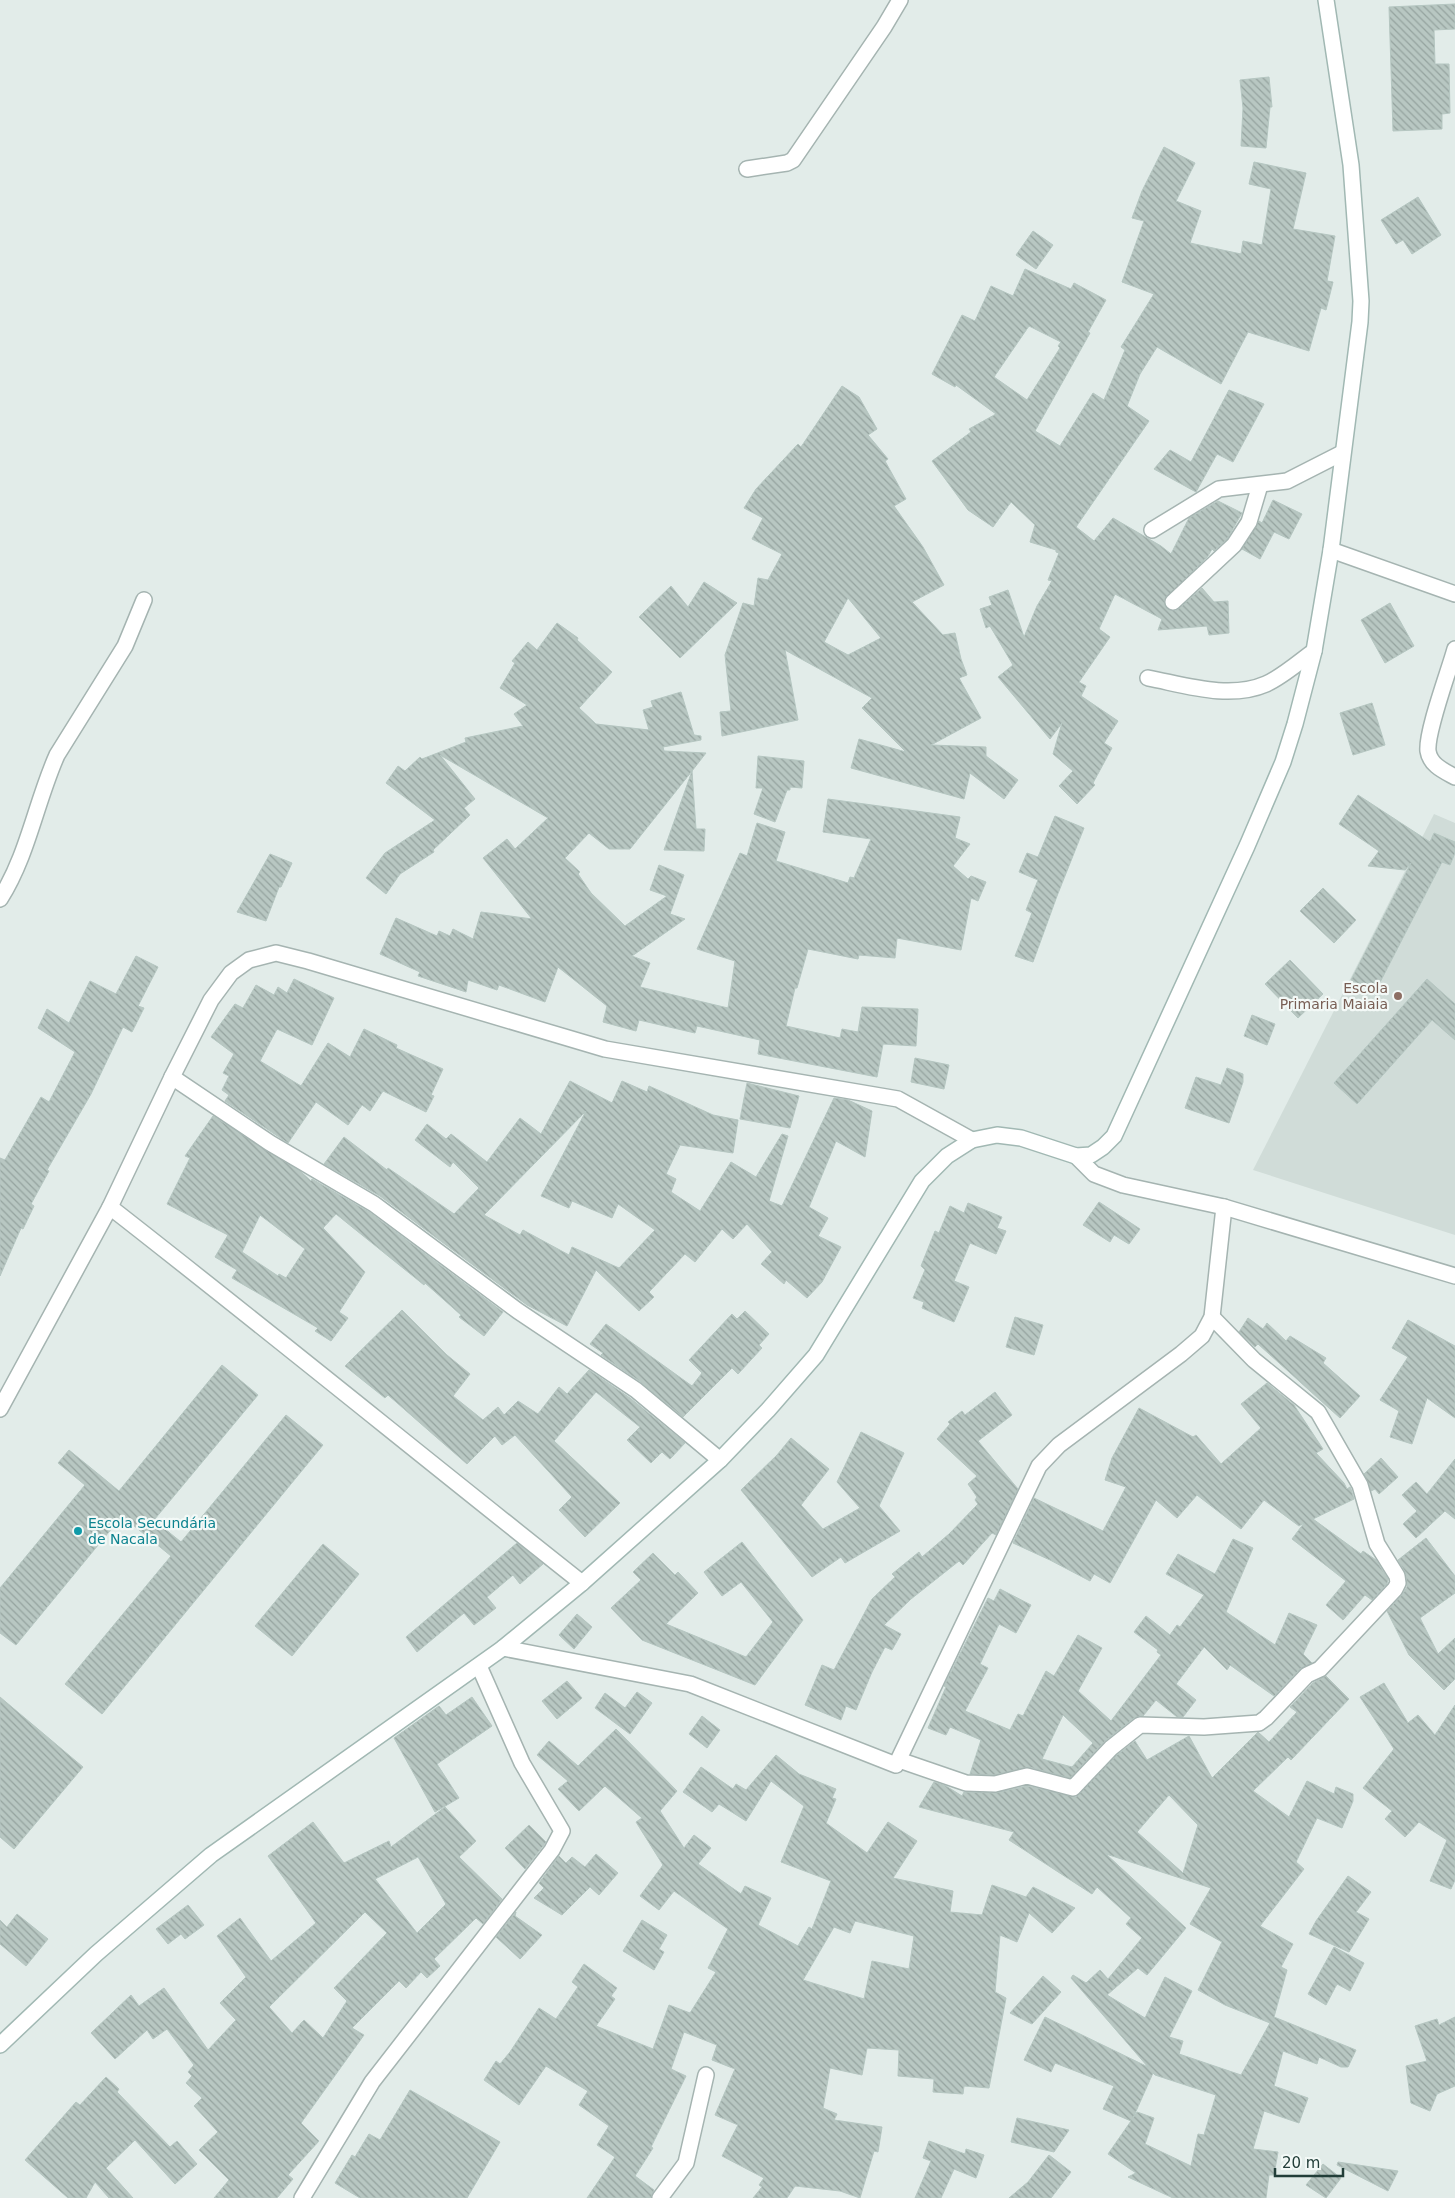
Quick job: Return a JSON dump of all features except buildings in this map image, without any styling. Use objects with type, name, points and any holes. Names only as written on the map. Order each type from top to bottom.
[{"type":"street","points":[[747,169],[787,164],[793,160],[884,27],[900,0]]},
{"type":"street","points":[[0,2044],[96,1954],[211,1855],[503,1648],[582,1583],[720,1460],[768,1410],[816,1355],[922,1181],[947,1156],[972,1140],[997,1135],[1021,1138],[1076,1156],[1091,1154],[1103,1147],[1114,1136],[1247,846],[1283,762],[1298,715],[1314,651],[1331,550],[1360,322],[1361,301],[1351,165],[1326,0]]},
{"type":"street","points":[[1152,530],[1219,489],[1286,481],[1342,453]]},
{"type":"street","points":[[1173,602],[1234,544],[1249,522],[1260,485]]},
{"type":"street","points":[[1331,550],[1455,594]]},
{"type":"street","points":[[0,899],[18,868],[57,755],[125,646],[144,600]]},
{"type":"street","points":[[1455,649],[1430,733],[1428,752],[1437,767],[1455,777]]},
{"type":"street","points":[[1148,678],[1202,689],[1240,692],[1267,684],[1314,651]]},
{"type":"street","points":[[0,1409],[110,1207],[211,1000],[231,973],[249,960],[276,953],[308,960],[604,1049],[898,1099],[972,1140]]},
{"type":"street","points":[[172,1077],[270,1143],[374,1204],[518,1311],[636,1390],[720,1460]]},
{"type":"street","points":[[1076,1156],[1094,1174],[1123,1185],[1224,1207],[1455,1276]]},
{"type":"street","points":[[110,1207],[582,1583]]},
{"type":"street","points":[[503,1648],[690,1684],[896,1765],[1039,1466],[1059,1445],[1181,1354],[1202,1336],[1212,1317],[1224,1207]]},
{"type":"street","points":[[899,1760],[966,1783],[995,1784],[1027,1776],[1073,1788],[1111,1748],[1140,1725],[1204,1727],[1259,1723],[1307,1675],[1320,1669],[1395,1589],[1398,1583],[1397,1576],[1377,1544],[1360,1485],[1318,1412],[1254,1360],[1212,1317]]},
{"type":"street","points":[[302,2198],[372,2082],[552,1850],[562,1831],[522,1763],[479,1666]]},
{"type":"street","points":[[660,2198],[686,2163],[706,2075]]},
{"type":"shaded area","name":"Escola Primaria Maiaia","points":[[1434,814],[1455,823],[1455,1235],[1253,1170]]},
{"type":"place","name":"Escola Primaria Maiaia","points":[[1398,996]]},
{"type":"place","name":"Escola Secundária de Nacala","points":[[78,1531]]}]
